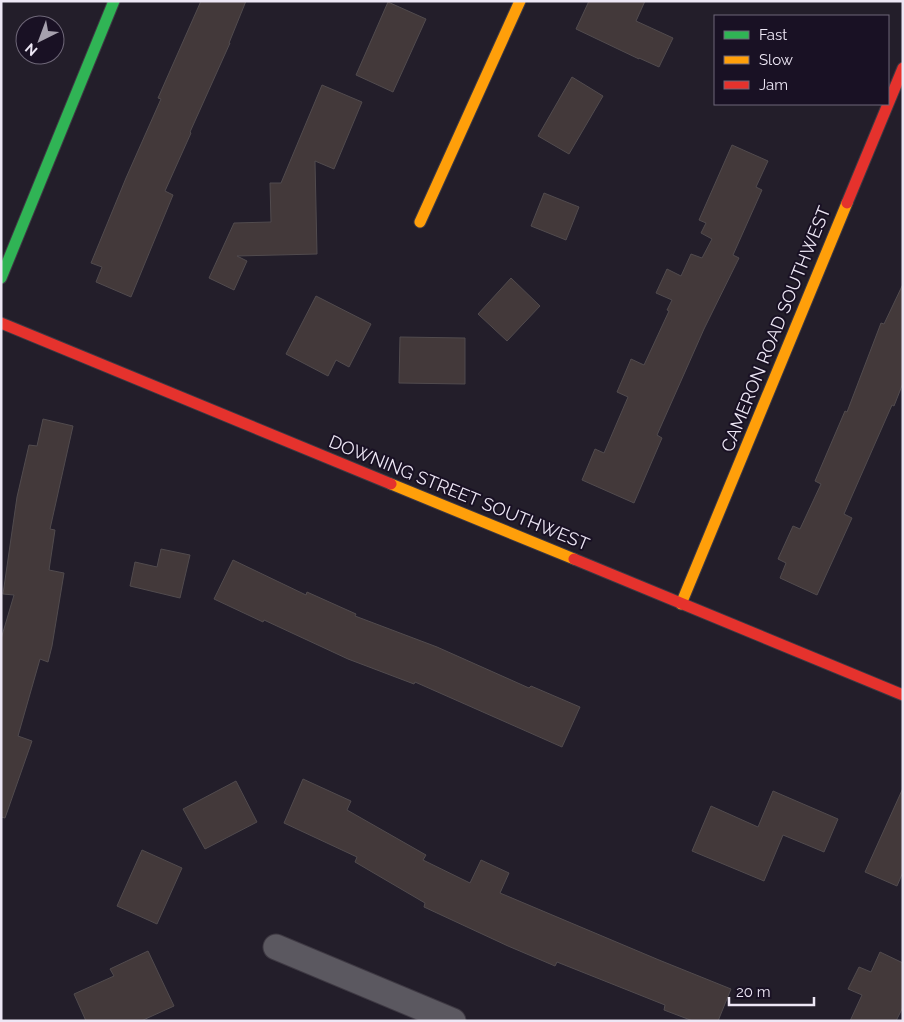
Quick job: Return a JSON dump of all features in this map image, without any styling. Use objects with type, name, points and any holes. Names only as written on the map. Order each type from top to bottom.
[{"type":"street","points":[[1,278],[114,1]]},
{"type":"street","points":[[420,222],[520,1]]},
{"type":"street","name":"CAMERON ROAD SOUTHWEST","points":[[889,102],[903,68]]},
{"type":"street","name":"CAMERON ROAD SOUTHWEST","points":[[681,604],[888,105]]},
{"type":"street","name":"DOWNING STREET SOUTHWEST","points":[[1,323],[903,695]]},
{"type":"street","points":[[276,947],[453,1021]]},
{"type":"building","points":[[201,1],[246,1],[230,43],[165,191],[173,195],[131,297],[96,282],[102,267],[91,263],[161,99],[158,98]]},
{"type":"building","points":[[589,1],[645,1],[636,21],[673,38],[659,67],[576,29]]},
{"type":"building","points":[[388,2],[426,19],[393,92],[356,75]]},
{"type":"building","points":[[572,77],[603,96],[569,154],[538,136]]},
{"type":"building","points":[[322,85],[362,102],[334,169],[315,161],[317,254],[237,256],[247,261],[234,290],[209,278],[234,223],[271,222],[270,183],[281,183]]},
{"type":"building","points":[[732,145],[768,161],[756,187],[762,190],[733,255],[739,258],[704,329],[657,435],[662,438],[634,503],[582,480],[595,449],[604,453],[628,397],[617,392],[631,359],[644,365],[669,311],[667,310],[672,300],[656,293],[667,269],[681,276],[691,254],[702,258],[712,239],[701,233],[706,223],[699,220]]},
{"type":"building","points":[[544,193],[579,207],[566,240],[531,226]]},
{"type":"building","points":[[511,278],[540,306],[507,341],[478,314]]},
{"type":"building","points":[[903,284],[903,383],[844,514],[852,518],[817,595],[780,578],[786,563],[778,559],[793,526],[800,529],[821,484],[815,481],[845,411],[847,412],[881,323],[884,324]]},
{"type":"building","points":[[316,296],[371,324],[349,367],[336,360],[328,376],[286,354]]},
{"type":"building","points":[[400,337],[465,338],[465,384],[399,383]]},
{"type":"building","points":[[43,419],[73,426],[50,529],[55,530],[49,570],[64,573],[48,662],[40,659],[18,736],[32,741],[5,818],[1,817],[1,639],[14,595],[3,594],[17,497],[29,445],[37,446]]},
{"type":"building","points":[[161,549],[190,555],[180,598],[130,586],[135,562],[157,567]]},
{"type":"building","points":[[233,560],[306,595],[307,592],[356,614],[355,616],[437,647],[529,688],[531,686],[580,707],[562,747],[415,682],[414,684],[348,659],[214,599]]},
{"type":"building","points":[[303,779],[351,801],[347,810],[426,855],[423,860],[470,883],[481,860],[509,873],[500,893],[731,989],[718,1021],[693,1021],[664,1010],[665,1005],[557,962],[555,966],[424,907],[425,903],[355,862],[357,857],[284,823]]},
{"type":"building","points":[[236,781],[257,822],[205,849],[183,809]]},
{"type":"building","points":[[903,788],[903,872],[897,886],[865,872]]},
{"type":"building","points":[[773,791],[838,819],[824,852],[783,835],[764,881],[692,851],[711,806],[758,827]]},
{"type":"building","points":[[142,850],[182,868],[157,924],[117,906]]},
{"type":"building","points":[[148,951],[174,1006],[141,1021],[86,1021],[74,994],[114,976],[110,969]]},
{"type":"building","points":[[880,952],[903,963],[903,1007],[896,1021],[850,1021],[862,995],[848,989],[859,967],[871,972]]},
{"type":"traffic: fast","points":[[1,278],[114,1]]},
{"type":"traffic: slow","points":[[420,222],[520,1]]},
{"type":"traffic: slow","points":[[681,604],[847,203]]},
{"type":"traffic: slow","points":[[391,484],[574,559]]},
{"type":"traffic: jam","points":[[889,102],[903,68]]},
{"type":"traffic: jam","points":[[847,203],[888,105]]},
{"type":"traffic: jam","points":[[1,323],[391,484]]},
{"type":"traffic: jam","points":[[574,559],[903,695]]}]
